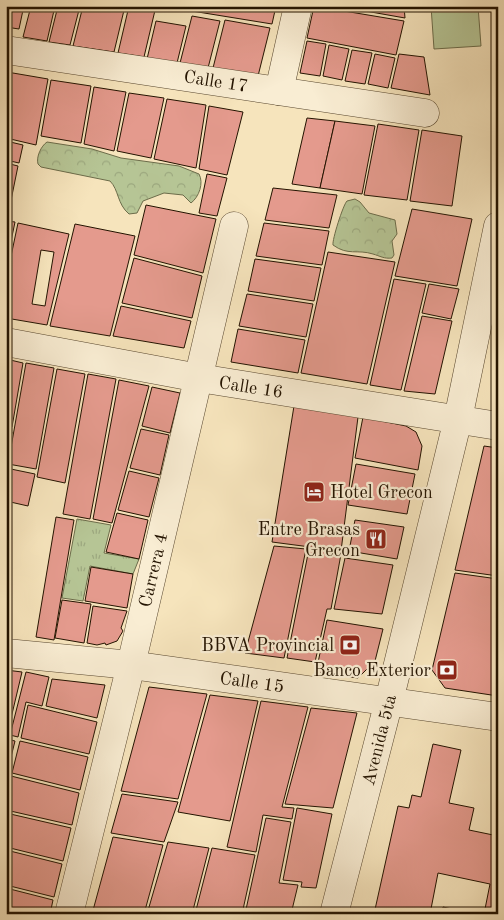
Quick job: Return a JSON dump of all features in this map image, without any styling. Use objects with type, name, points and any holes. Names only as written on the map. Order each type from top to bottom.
[{"type":"street","points":[[279,91],[298,6]]},
{"type":"street","name":"Calle 17","points":[[6,50],[425,113]]},
{"type":"street","name":"Carrera 4","points":[[69,914],[131,665],[234,226]]},
{"type":"street","name":"Avenida 5ta","points":[[334,914],[389,701],[458,419],[498,226]]},
{"type":"street","name":"Calle 16","points":[[6,342],[199,378],[498,426]]},
{"type":"street","name":"Calle 15","points":[[6,653],[131,665],[498,718]]},
{"type":"green space","points":[[431,6],[478,6],[481,46],[434,49]]},
{"type":"green space","points":[[47,142],[92,149],[121,158],[179,166],[199,174],[201,181],[200,190],[191,203],[183,195],[164,193],[143,201],[137,213],[129,214],[122,206],[110,181],[41,167],[38,164],[38,155]]},
{"type":"green space","points":[[355,199],[369,213],[395,220],[397,234],[392,241],[394,255],[392,258],[343,250],[333,245],[345,204],[347,201]]},
{"type":"green space","points":[[77,519],[111,525],[104,553],[139,559],[133,574],[90,566],[83,601],[62,598]]},
{"type":"building","points":[[31,6],[55,6],[47,41],[23,37]]},
{"type":"building","points":[[58,6],[80,6],[70,45],[49,42]]},
{"type":"building","points":[[83,6],[125,6],[114,52],[73,46]]},
{"type":"building","points":[[129,6],[156,6],[144,57],[118,53]]},
{"type":"building","points":[[161,6],[276,6],[272,24]]},
{"type":"building","points":[[314,6],[404,21],[396,55],[307,38]]},
{"type":"building","points":[[337,6],[404,6],[405,18]]},
{"type":"building","points":[[6,7],[23,10],[19,29],[6,27]]},
{"type":"building","points":[[192,16],[220,21],[208,68],[180,63]]},
{"type":"building","points":[[225,20],[270,28],[258,76],[213,68]]},
{"type":"building","points":[[156,21],[186,26],[177,63],[147,59]]},
{"type":"building","points":[[307,41],[326,44],[320,76],[300,73]]},
{"type":"building","points":[[329,45],[349,49],[342,80],[323,76]]},
{"type":"building","points":[[352,50],[372,53],[365,84],[345,81]]},
{"type":"building","points":[[375,54],[395,58],[388,88],[368,84]]},
{"type":"building","points":[[399,54],[424,57],[430,95],[391,88]]},
{"type":"building","points":[[7,72],[48,79],[36,145],[6,138]]},
{"type":"building","points":[[51,80],[91,86],[81,143],[41,136]]},
{"type":"building","points":[[94,87],[126,92],[114,151],[84,144]]},
{"type":"building","points":[[129,93],[164,98],[151,158],[117,151]]},
{"type":"building","points":[[167,99],[206,105],[196,168],[154,159]]},
{"type":"building","points":[[209,106],[243,112],[227,175],[199,169]]},
{"type":"building","points":[[307,118],[335,121],[320,188],[292,184]]},
{"type":"building","points":[[335,121],[375,126],[362,194],[320,188]]},
{"type":"building","points":[[378,124],[419,130],[407,200],[364,195]]},
{"type":"building","points":[[422,130],[462,136],[452,206],[410,201]]},
{"type":"building","points":[[6,141],[23,145],[19,163],[6,160]]},
{"type":"building","points":[[6,163],[18,166],[9,210],[6,209]]},
{"type":"building","points":[[207,174],[227,178],[217,216],[199,213]]},
{"type":"building","points":[[273,188],[337,195],[329,228],[265,220]]},
{"type":"building","points":[[146,205],[216,219],[203,273],[134,255]]},
{"type":"building","points":[[412,209],[472,219],[457,286],[395,276]]},
{"type":"building","points":[[6,221],[15,222],[6,265]]},
{"type":"building","points":[[18,223],[69,234],[47,325],[6,318],[6,280]],"holes":[[[41,250],[54,252],[45,306],[32,304]]]},
{"type":"building","points":[[264,223],[329,231],[322,265],[256,256]]},
{"type":"building","points":[[75,224],[135,236],[110,336],[50,326]]},
{"type":"building","points":[[328,252],[395,262],[367,384],[301,373]]},
{"type":"building","points":[[134,258],[202,276],[192,318],[122,303]]},
{"type":"building","points":[[255,259],[321,268],[314,301],[248,291]]},
{"type":"building","points":[[394,279],[426,284],[401,390],[370,385]]},
{"type":"building","points":[[429,284],[459,289],[451,319],[422,313]]},
{"type":"building","points":[[247,294],[313,304],[306,337],[239,326]]},
{"type":"building","points":[[121,306],[191,321],[184,348],[113,336]]},
{"type":"building","points":[[422,316],[452,321],[435,394],[404,391]]},
{"type":"building","points":[[238,329],[305,340],[298,373],[231,362]]},
{"type":"building","points":[[6,359],[23,363],[12,427],[6,426]]},
{"type":"building","points":[[26,363],[54,368],[36,469],[8,464]]},
{"type":"building","points":[[57,369],[85,374],[65,483],[37,477]]},
{"type":"building","points":[[88,374],[116,379],[90,519],[63,514]]},
{"type":"building","points":[[119,380],[149,386],[112,523],[93,519]]},
{"type":"building","points":[[152,387],[180,393],[170,433],[142,426]]},
{"type":"building","name":"Hotel Grecon","points":[[294,406],[358,417],[341,551],[272,542]]},
{"type":"building","points":[[363,417],[406,426],[416,432],[422,446],[418,470],[355,458]]},
{"type":"building","points":[[141,429],[169,435],[160,475],[130,468]]},
{"type":"building","points":[[6,431],[12,432],[6,460]]},
{"type":"building","points":[[484,446],[498,448],[498,576],[455,570]]},
{"type":"building","points":[[356,464],[415,474],[407,514],[348,505]]},
{"type":"building","points":[[6,468],[35,474],[28,506],[6,501]]},
{"type":"building","points":[[129,471],[159,478],[149,517],[118,510]]},
{"type":"building","points":[[117,513],[148,520],[139,559],[106,552]]},
{"type":"building","points":[[56,517],[74,520],[54,640],[36,637]]},
{"type":"building","name":"Entre Brasas Grecon","points":[[355,520],[404,527],[397,559],[349,551]]},
{"type":"building","points":[[274,546],[306,549],[284,658],[245,653]]},
{"type":"building","points":[[309,549],[341,554],[331,609],[327,609],[315,662],[287,658]]},
{"type":"building","points":[[345,558],[393,565],[382,614],[334,609]]},
{"type":"building","points":[[91,567],[133,574],[127,608],[85,601]]},
{"type":"building","points":[[455,573],[498,579],[498,638],[494,658],[498,659],[498,696],[445,688],[432,670]]},
{"type":"building","points":[[62,600],[91,604],[84,643],[55,638]]},
{"type":"building","points":[[93,606],[127,611],[121,628],[123,631],[117,641],[106,645],[105,643],[97,645],[87,643]]},
{"type":"building","name":"BBVA Provincial","points":[[327,620],[383,629],[375,661],[358,678],[316,672]]},
{"type":"building","points":[[6,670],[22,672],[7,735],[6,735]]},
{"type":"building","points":[[26,672],[49,677],[42,706],[26,702],[18,737],[10,735]]},
{"type":"building","points":[[52,679],[105,685],[97,718],[46,706]]},
{"type":"building","points":[[149,687],[207,694],[178,799],[121,791]]},
{"type":"building","points":[[210,695],[258,701],[230,821],[178,812]]},
{"type":"building","points":[[261,701],[308,707],[282,807],[294,808],[292,819],[263,815],[256,852],[227,847]]},
{"type":"building","points":[[28,705],[97,722],[89,754],[21,738]]},
{"type":"building","points":[[311,708],[357,713],[333,808],[285,804]]},
{"type":"building","points":[[6,739],[15,741],[6,777]]},
{"type":"building","points":[[20,741],[88,757],[80,790],[12,773]]},
{"type":"building","points":[[433,744],[461,750],[449,803],[474,808],[469,830],[498,836],[498,914],[484,914],[490,884],[438,873],[430,914],[374,914],[398,806],[409,808],[412,795],[421,797]]},
{"type":"building","points":[[11,776],[79,793],[72,825],[6,810],[6,796]]},
{"type":"building","points":[[122,794],[178,802],[164,842],[111,833]]},
{"type":"building","points":[[297,808],[332,814],[316,888],[301,887],[302,882],[283,880]]},
{"type":"building","points":[[6,813],[71,828],[63,861],[6,847]]},
{"type":"building","points":[[266,818],[291,822],[279,883],[298,885],[291,914],[245,914]]},
{"type":"building","points":[[113,837],[163,845],[144,914],[92,914]]},
{"type":"building","points":[[168,842],[209,848],[192,914],[147,914]]},
{"type":"building","points":[[212,848],[255,855],[242,914],[195,914]]},
{"type":"building","points":[[6,850],[62,864],[54,897],[6,885]]},
{"type":"building","points":[[6,888],[53,900],[50,914],[6,914]]},
{"type":"building","points":[[443,907],[474,914],[442,914]]},
{"type":"place","name":"Hotel Grecon","points":[[314,492]]},
{"type":"place","name":"Entre Brasas Grecon","points":[[376,539]]},
{"type":"place","name":"BBVA Provincial","points":[[350,645]]},
{"type":"place","name":"Banco Exterior","points":[[447,670]]}]
